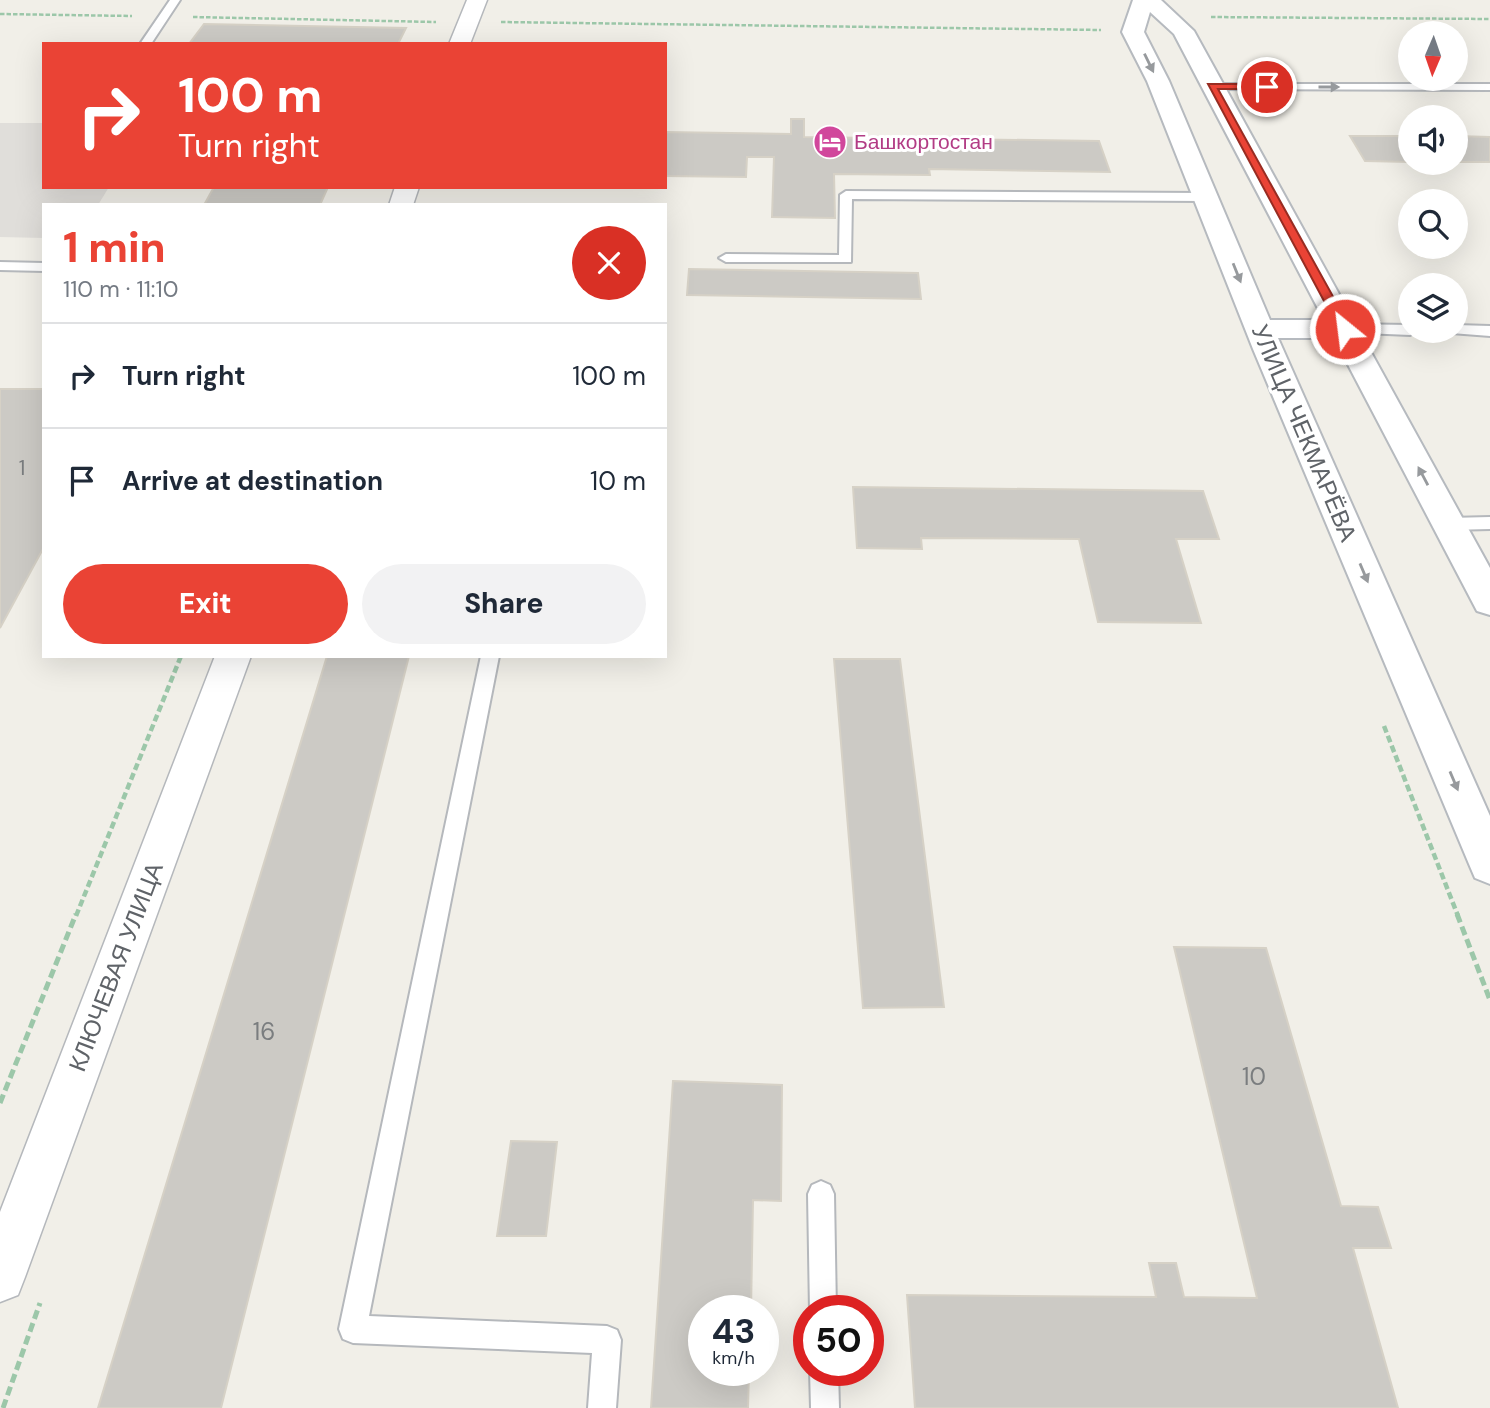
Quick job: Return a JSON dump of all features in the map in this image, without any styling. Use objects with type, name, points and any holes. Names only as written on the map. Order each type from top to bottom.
[{"type":"main road","points":[[1133,32],[1143,0]]},
{"type":"main road","points":[[1149,0],[1183,31],[1490,601]]},
{"type":"main road","name":"УЛИЦА ЧЕКМАРЁВА","points":[[1133,32],[1158,81],[1259,329],[1490,864]]},
{"type":"main road","points":[[1259,329],[1345,329]]},
{"type":"street","points":[[460,42],[477,0]]},
{"type":"street","name":"КЛЮЧЕВАЯ УЛИЦА","points":[[0,1277],[232,658]]},
{"type":"lane","points":[[146,42],[174,0]]},
{"type":"lane","points":[[1212,86],[1490,87]]},
{"type":"lane","points":[[726,258],[846,260],[846,195],[1205,197]]},
{"type":"lane","points":[[0,266],[42,267]]},
{"type":"lane","points":[[1345,329],[1398,330]]},
{"type":"lane","points":[[1468,330],[1490,331]]},
{"type":"lane","points":[[1449,524],[1490,523]]},
{"type":"lane","points":[[490,658],[353,1329],[607,1340],[602,1408]]},
{"type":"lane","points":[[821,1194],[823,1295]]},
{"type":"lane","points":[[824,1386],[825,1408]]},
{"type":"path","points":[[0,14],[1133,32]]},
{"type":"path","points":[[1183,31],[1205,16],[1490,19]]},
{"type":"path","points":[[0,1102],[180,658]]},
{"type":"shaded area","points":[[0,123],[42,123],[42,189],[108,189],[99,203],[42,203],[42,238],[0,237]]},
{"type":"building","points":[[204,24],[406,28],[399,42],[190,42]]},
{"type":"building","points":[[791,119],[804,119],[804,137],[1099,141],[1110,172],[929,169],[930,175],[834,174],[835,218],[772,217],[774,157],[747,157],[746,177],[667,176],[667,132],[791,134]]},
{"type":"building","points":[[1350,136],[1398,136],[1398,162],[1365,161]]},
{"type":"building","points":[[1468,136],[1490,137],[1490,162],[1468,162]]},
{"type":"building","points":[[213,189],[327,189],[321,203],[205,203]]},
{"type":"building","points":[[689,269],[918,273],[921,299],[687,295]]},
{"type":"building","points":[[0,389],[42,389],[42,551],[0,628]]},
{"type":"building","points":[[853,487],[1203,491],[1219,539],[1176,539],[1201,623],[1098,622],[1079,539],[921,538],[922,549],[857,548]]},
{"type":"building","points":[[326,658],[408,658],[221,1408],[98,1408]]},
{"type":"building","points":[[834,659],[900,659],[944,1007],[863,1008]]},
{"type":"building","points":[[1174,947],[1266,948],[1341,1206],[1378,1207],[1391,1248],[1353,1248],[1398,1408],[915,1408],[907,1295],[1156,1297],[1149,1263],[1176,1263],[1184,1297],[1257,1298]]},
{"type":"building","points":[[673,1081],[782,1085],[781,1201],[753,1200],[751,1295],[688,1295],[688,1386],[749,1386],[748,1408],[651,1408]]},
{"type":"building","points":[[511,1141],[557,1142],[546,1236],[497,1236]]},
{"type":"place","name":"Башкортостан","points":[[830,142]]},
{"type":"route","points":[[1267,87],[1212,86],[1345,329]]}]
